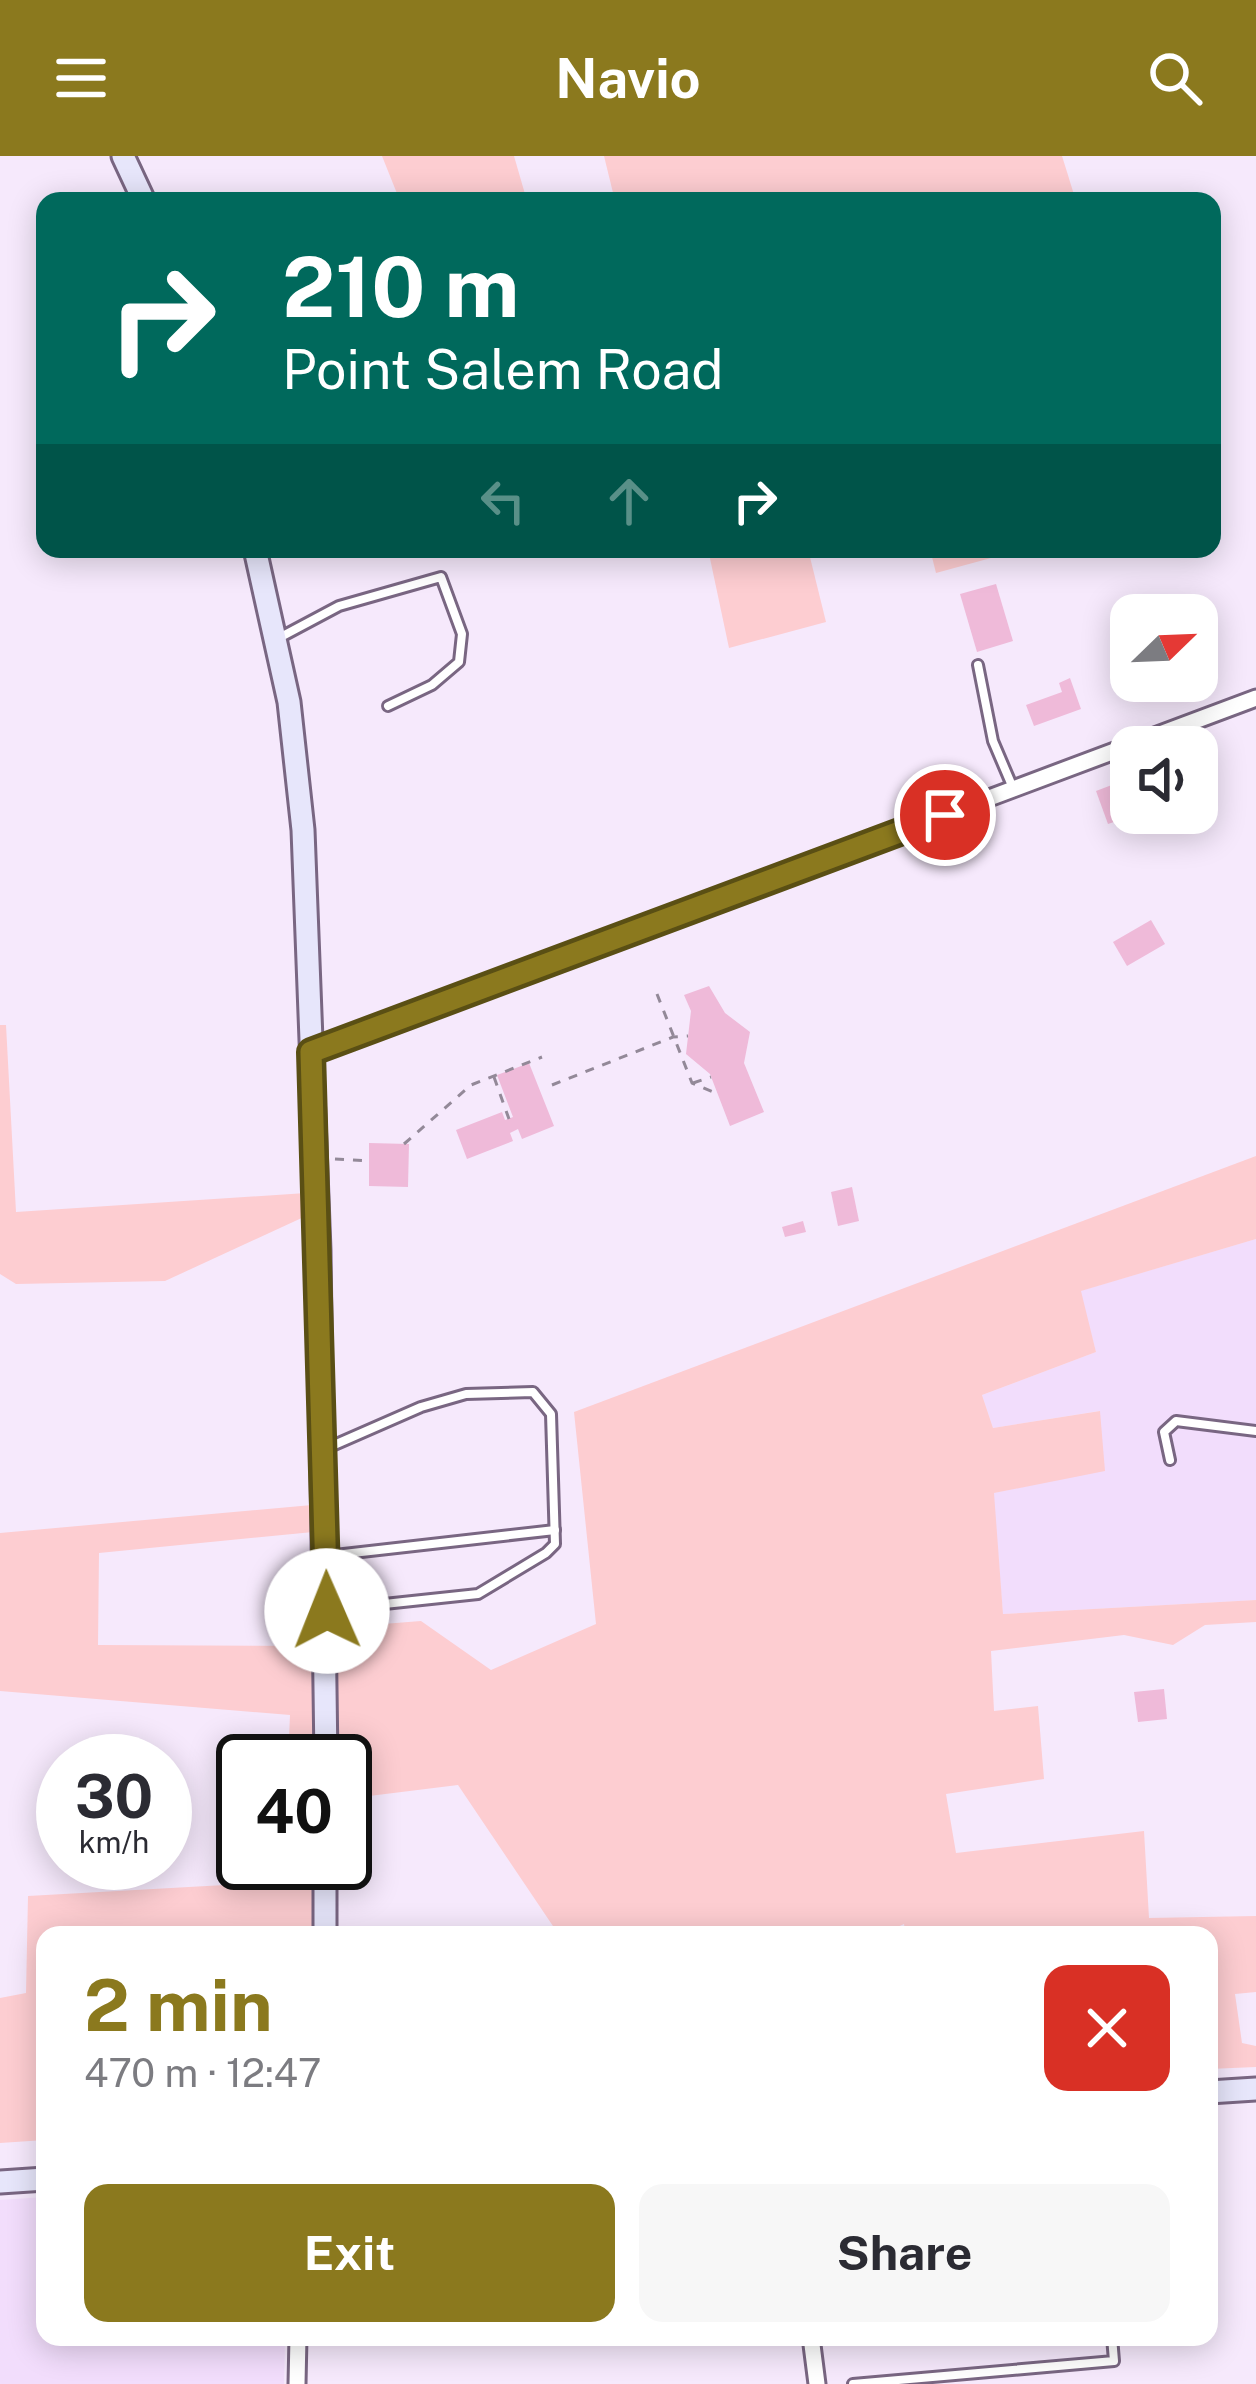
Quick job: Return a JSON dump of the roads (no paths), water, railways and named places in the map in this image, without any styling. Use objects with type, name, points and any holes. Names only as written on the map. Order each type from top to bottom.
[{"type":"street","points":[[123,156],[141,192]]},
{"type":"street","points":[[257,558],[298,771],[316,1159],[326,1734]]},
{"type":"street","points":[[311,1052],[1256,698]]},
{"type":"street","points":[[325,1890],[325,1926]]},
{"type":"street","points":[[1218,2091],[1256,2089]]},
{"type":"street","points":[[0,2182],[36,2180]]},
{"type":"street","points":[[298,2346],[298,2384]]},
{"type":"street","points":[[812,2346],[817,2384]]},
{"type":"lane","points":[[276,640],[339,606],[441,577],[462,634],[459,662],[432,685],[388,706]]},
{"type":"lane","points":[[978,665],[993,741],[1013,789]]},
{"type":"lane","points":[[324,1450],[466,1394],[533,1392],[551,1414],[555,1544],[546,1553],[478,1594],[327,1611]]},
{"type":"lane","points":[[1170,1460],[1164,1432],[1176,1420],[1256,1431]]},
{"type":"lane","points":[[326,1556],[555,1530]]},
{"type":"lane","points":[[854,2384],[1114,2361],[1113,2346]]}]
